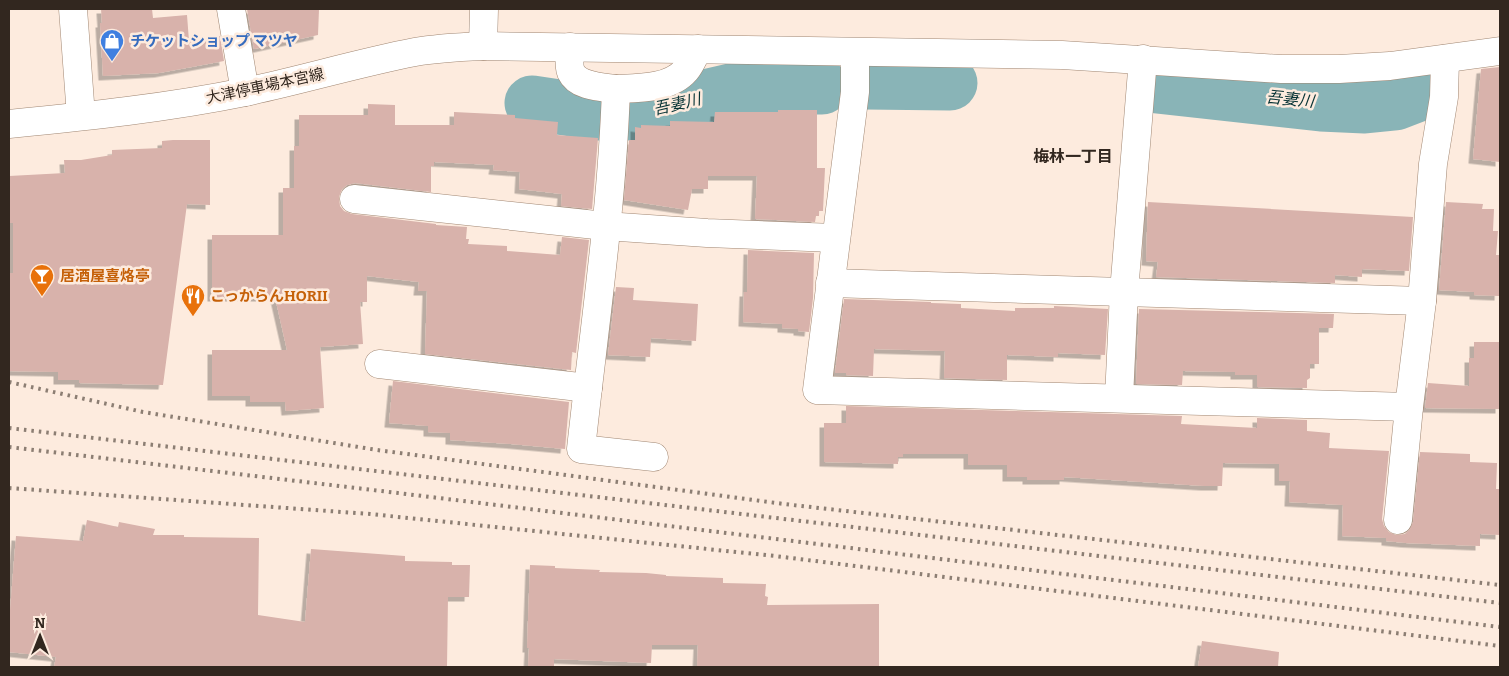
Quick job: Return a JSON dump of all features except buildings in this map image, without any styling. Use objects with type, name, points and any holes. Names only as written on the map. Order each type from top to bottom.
[{"type":"street","points":[[73,9],[81,116]]},
{"type":"street","points":[[231,9],[245,92]]},
{"type":"street","points":[[483,46],[484,9]]},
{"type":"street","name":"大津停車場本宮線","points":[[9,124],[189,102],[245,92],[415,52],[483,46],[698,49],[855,71],[1062,55],[1281,69],[1339,69],[1390,66],[1500,51]]},
{"type":"street","points":[[570,47],[570,67],[572,73],[580,80],[592,86],[615,105]]},
{"type":"street","points":[[615,105],[643,88],[665,83],[680,75],[687,69],[698,49]]},
{"type":"street","points":[[1398,520],[1408,407],[1422,301],[1433,164],[1444,98],[1445,59]]},
{"type":"street","points":[[1119,398],[1124,292],[1143,60]]},
{"type":"street","points":[[855,71],[817,390],[1408,407]]},
{"type":"street","points":[[615,105],[606,226],[581,449],[654,457]]},
{"type":"street","points":[[354,199],[606,226],[707,233],[835,238]]},
{"type":"street","points":[[830,283],[1422,301]]},
{"type":"street","points":[[378,364],[588,388]]},
{"type":"waterway","name":"吾妻川","points":[[866,82],[950,83]]},
{"type":"waterway","name":"吾妻川","points":[[1157,86],[1321,104],[1365,106],[1395,103],[1421,93]]},
{"type":"waterway","name":"吾妻川","points":[[532,103],[599,113],[635,113],[735,90],[822,87]]},
{"type":"railway","points":[[9,382],[143,412],[377,450],[784,504],[1500,585]]},
{"type":"railway","points":[[9,428],[1500,603]]},
{"type":"railway","points":[[9,447],[1500,627]]},
{"type":"railway","points":[[9,488],[370,514],[775,556],[1500,646]]},
{"type":"place","name":"チケットショップ マツヤ","points":[[112,62]]},
{"type":"place","name":"居酒屋喜烙亭","points":[[42,297]]},
{"type":"place","name":"こっからんHORII","points":[[193,317]]},
{"type":"district","name":"梅林一丁目","points":[[1073,156]]}]
